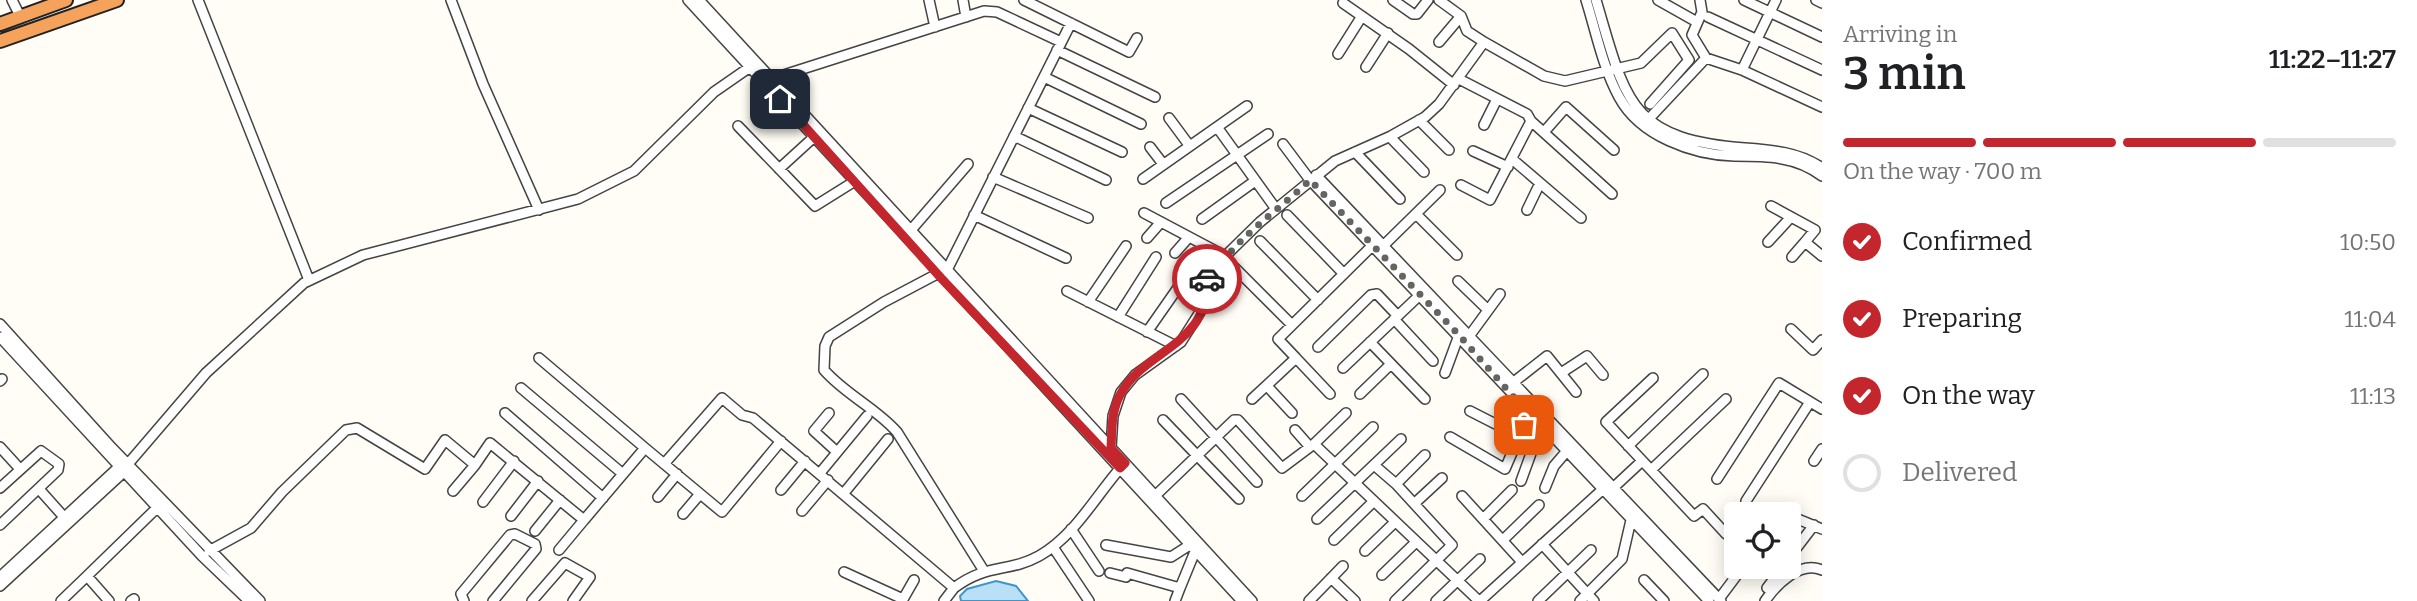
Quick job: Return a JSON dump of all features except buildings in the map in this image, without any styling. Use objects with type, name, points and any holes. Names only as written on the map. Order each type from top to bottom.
[{"type":"highway","points":[[0,24],[66,0]]},
{"type":"highway","points":[[0,41],[117,0]]},
{"type":"street","points":[[12,0],[20,16]]},
{"type":"street","points":[[198,0],[309,280]]},
{"type":"street","points":[[451,0],[488,96],[539,210]]},
{"type":"street","points":[[688,0],[1195,544],[1252,601]]},
{"type":"street","points":[[699,0],[911,230],[942,274],[1111,448],[1123,466],[1156,495],[1242,601]]},
{"type":"street","points":[[929,0],[935,27]]},
{"type":"street","points":[[963,0],[966,16]]},
{"type":"street","points":[[1024,0],[1039,3],[1071,23],[1129,52],[1137,37]]},
{"type":"street","points":[[1393,0],[1417,14],[1428,0]]},
{"type":"street","points":[[1439,0],[1461,16],[1464,28],[1484,43],[1556,80],[1565,81],[1645,61],[1668,34],[1675,35],[1689,60],[1650,104]]},
{"type":"street","points":[[1586,0],[1612,70],[1646,122],[1687,149],[1721,156],[1778,157],[1804,165],[1822,176]]},
{"type":"street","points":[[1596,0],[1612,70]]},
{"type":"street","points":[[1658,0],[1697,22]]},
{"type":"street","points":[[1700,0],[1703,10],[1692,37],[1706,58],[1742,70],[1822,107]]},
{"type":"street","points":[[1744,0],[1822,37]]},
{"type":"street","points":[[1742,70],[1776,0]]},
{"type":"street","points":[[1816,0],[1822,3]]},
{"type":"street","points":[[1343,3],[1457,82],[1527,114],[1531,121],[1612,194]]},
{"type":"street","points":[[771,79],[990,10],[1156,97]]},
{"type":"street","points":[[1338,54],[1362,16]]},
{"type":"street","points":[[1439,42],[1461,16]]},
{"type":"street","points":[[1708,17],[1822,70]]},
{"type":"street","points":[[984,570],[897,432],[880,414],[857,401],[824,370],[825,346],[830,337],[884,302],[942,274],[1071,23]]},
{"type":"street","points":[[1366,67],[1388,33]]},
{"type":"street","points":[[1111,448],[1113,416],[1121,392],[1135,375],[1176,346],[1206,304],[1208,275],[1227,257],[1238,241],[1335,161],[1390,137],[1439,104],[1484,43]]},
{"type":"street","points":[[1646,122],[1706,58]]},
{"type":"street","points":[[0,586],[125,466],[206,373],[309,280],[363,255],[571,202],[634,171],[714,92],[750,67]]},
{"type":"street","points":[[1044,77],[1142,124]]},
{"type":"street","points":[[1483,125],[1497,99]]},
{"type":"street","points":[[1143,178],[1247,106]]},
{"type":"street","points":[[1544,132],[1566,107],[1614,150]]},
{"type":"street","points":[[1028,108],[1122,152]]},
{"type":"street","points":[[1169,118],[1189,145]]},
{"type":"street","points":[[1419,120],[1449,150]]},
{"type":"street","points":[[1461,185],[1490,200],[1531,121]]},
{"type":"street","points":[[1646,122],[1694,143],[1775,150],[1800,157],[1822,168]]},
{"type":"street","points":[[738,126],[817,206],[855,181]]},
{"type":"street","points":[[1217,127],[1276,209]]},
{"type":"street","points":[[1166,203],[1268,134]]},
{"type":"street","points":[[779,169],[814,136]]},
{"type":"street","points":[[1014,136],[1106,180]]},
{"type":"street","points":[[1390,137],[1424,172]]},
{"type":"street","points":[[1283,144],[1423,292],[1470,335],[1511,385],[1533,419],[1698,585],[1716,600],[1733,579]]},
{"type":"street","points":[[1150,146],[1163,164]]},
{"type":"street","points":[[1473,151],[1510,163],[1540,183],[1581,218]]},
{"type":"street","points":[[1355,152],[1400,199]]},
{"type":"street","points":[[911,230],[968,164]]},
{"type":"street","points":[[993,177],[1088,218]]},
{"type":"street","points":[[1202,219],[1255,181]]},
{"type":"street","points":[[1527,210],[1540,183]]},
{"type":"street","points":[[1330,394],[1278,339],[1344,274],[1416,214],[1440,190]]},
{"type":"street","points":[[1771,206],[1815,230],[1792,257]]},
{"type":"street","points":[[1144,213],[1227,257]]},
{"type":"street","points":[[1416,214],[1457,256]]},
{"type":"street","points":[[974,215],[1066,258]]},
{"type":"street","points":[[1287,215],[1344,274]]},
{"type":"street","points":[[1768,242],[1791,217]]},
{"type":"street","points":[[1147,237],[1161,222]]},
{"type":"street","points":[[1175,253],[1189,237]]},
{"type":"street","points":[[1261,241],[1318,300]]},
{"type":"street","points":[[1805,242],[1822,256]]},
{"type":"street","points":[[1088,302],[1126,246]]},
{"type":"street","points":[[1118,317],[1156,257]]},
{"type":"street","points":[[1234,267],[1292,325]]},
{"type":"street","points":[[1147,332],[1184,279]]},
{"type":"street","points":[[1458,281],[1488,310]]},
{"type":"street","points":[[1067,291],[1176,346]]},
{"type":"street","points":[[1343,368],[1423,292]]},
{"type":"street","points":[[1423,292],[1459,335],[1613,488],[1698,585]]},
{"type":"street","points":[[1318,347],[1371,295],[1377,294],[1433,361]]},
{"type":"street","points":[[1470,335],[1500,294]]},
{"type":"street","points":[[1791,329],[1822,358]]},
{"type":"street","points":[[1,331],[249,601]]},
{"type":"street","points":[[1445,373],[1459,335]]},
{"type":"street","points":[[1813,350],[1822,340]]},
{"type":"street","points":[[1370,342],[1425,400]]},
{"type":"street","points":[[1511,385],[1547,356],[1576,392]]},
{"type":"street","points":[[1561,373],[1587,356],[1603,375]]},
{"type":"street","points":[[539,358],[723,512],[781,441]]},
{"type":"street","points":[[1252,399],[1296,358]]},
{"type":"street","points":[[1360,394],[1391,364]]},
{"type":"street","points":[[1628,446],[1703,374]]},
{"type":"street","points":[[1653,378],[1606,422],[1695,516],[1703,509],[1724,532]]},
{"type":"street","points":[[1717,479],[1779,383],[1822,409]]},
{"type":"street","points":[[1267,386],[1292,413]]},
{"type":"street","points":[[522,388],[623,474]]},
{"type":"street","points":[[664,464],[720,397],[781,441],[954,588]]},
{"type":"street","points":[[1181,399],[1258,482]]},
{"type":"street","points":[[1651,470],[1726,399]]},
{"type":"street","points":[[1746,501],[1810,402]]},
{"type":"street","points":[[1470,411],[1518,436]]},
{"type":"street","points":[[505,413],[603,498]]},
{"type":"street","points":[[829,413],[814,431],[837,452]]},
{"type":"street","points":[[1156,495],[1216,437],[1238,420],[1284,468],[1346,413]]},
{"type":"street","points":[[820,473],[867,416]]},
{"type":"street","points":[[1450,438],[1505,469],[1525,423],[1533,419]]},
{"type":"street","points":[[1163,420],[1239,499]]},
{"type":"street","points":[[1521,481],[1541,426]]},
{"type":"street","points":[[1302,496],[1373,427]]},
{"type":"street","points":[[209,551],[251,528],[282,492],[346,430],[357,428],[425,469],[444,440],[475,465]]},
{"type":"street","points":[[1295,430],[1335,464],[1479,601],[1602,490],[1613,488],[1642,461]]},
{"type":"street","points":[[844,493],[888,439]]},
{"type":"street","points":[[1317,519],[1401,439]]},
{"type":"street","points":[[453,491],[490,443],[584,520]]},
{"type":"street","points":[[0,447],[20,469]]},
{"type":"street","points":[[559,550],[645,448]]},
{"type":"street","points":[[1814,461],[1822,449]]},
{"type":"street","points":[[0,488],[41,451],[59,464],[58,470],[0,524]]},
{"type":"street","points":[[1545,488],[1554,466],[1566,452]]},
{"type":"street","points":[[1396,484],[1425,455]]},
{"type":"street","points":[[483,502],[514,461]]},
{"type":"street","points":[[781,490],[805,461]]},
{"type":"street","points":[[1374,465],[1415,503],[1452,545],[1395,601]]},
{"type":"street","points":[[0,576],[125,466]]},
{"type":"street","points":[[944,601],[954,588],[984,570],[1024,562],[1054,547],[1123,466]]},
{"type":"street","points":[[658,497],[677,474]]},
{"type":"street","points":[[1415,503],[1442,478]]},
{"type":"street","points":[[802,511],[828,480]]},
{"type":"street","points":[[511,516],[538,481]]},
{"type":"street","points":[[39,489],[64,517]]},
{"type":"street","points":[[1483,519],[1511,491]]},
{"type":"street","points":[[683,514],[700,494]]},
{"type":"street","points":[[1462,496],[1522,562]]},
{"type":"street","points":[[535,531],[561,500]]},
{"type":"street","points":[[1334,540],[1374,501]]},
{"type":"street","points":[[160,504],[260,601]]},
{"type":"street","points":[[61,601],[160,504]]},
{"type":"street","points":[[1503,540],[1539,505]]},
{"type":"street","points":[[1580,601],[1591,597],[1622,559],[1631,520]]},
{"type":"street","points":[[1801,520],[1818,527],[1801,545]]},
{"type":"street","points":[[1365,551],[1395,522]]},
{"type":"street","points":[[1071,529],[1099,571]]},
{"type":"street","points":[[464,601],[461,594],[510,536],[515,534],[535,544],[536,549],[493,601]]},
{"type":"street","points":[[1382,575],[1415,543]]},
{"type":"street","points":[[1106,545],[1171,557],[1195,544]]},
{"type":"street","points":[[1175,601],[1195,544]]},
{"type":"street","points":[[1542,544],[1591,597]]},
{"type":"street","points":[[1054,547],[1089,601]]},
{"type":"street","points":[[1538,601],[1591,550]]},
{"type":"street","points":[[1436,601],[1480,559]]},
{"type":"street","points":[[532,601],[565,563],[590,577],[573,601]]},
{"type":"street","points":[[1309,601],[1343,566]]},
{"type":"street","points":[[1764,597],[1789,576],[1815,568],[1822,570]]},
{"type":"street","points":[[844,572],[903,600],[914,580]]},
{"type":"street","points":[[1110,573],[1126,577],[1127,573],[1180,587]]},
{"type":"street","points":[[87,576],[109,601]]},
{"type":"street","points":[[1331,578],[1355,601]]},
{"type":"street","points":[[1764,597],[1775,579]]},
{"type":"street","points":[[1644,580],[1664,601]]},
{"type":"street","points":[[1691,601],[1698,585]]},
{"type":"water","points":[[996,581],[1016,586],[1028,601],[961,601],[960,596],[967,589]]},
{"type":"way so far","points":[[1207,279],[1210,271],[1227,257],[1238,241],[1310,180],[1497,377],[1533,419],[1524,425]]},
{"type":"route","points":[[780,99],[941,278],[1120,468],[1125,463],[1111,448],[1113,416],[1121,392],[1135,375],[1181,342],[1206,304],[1207,279]]}]
